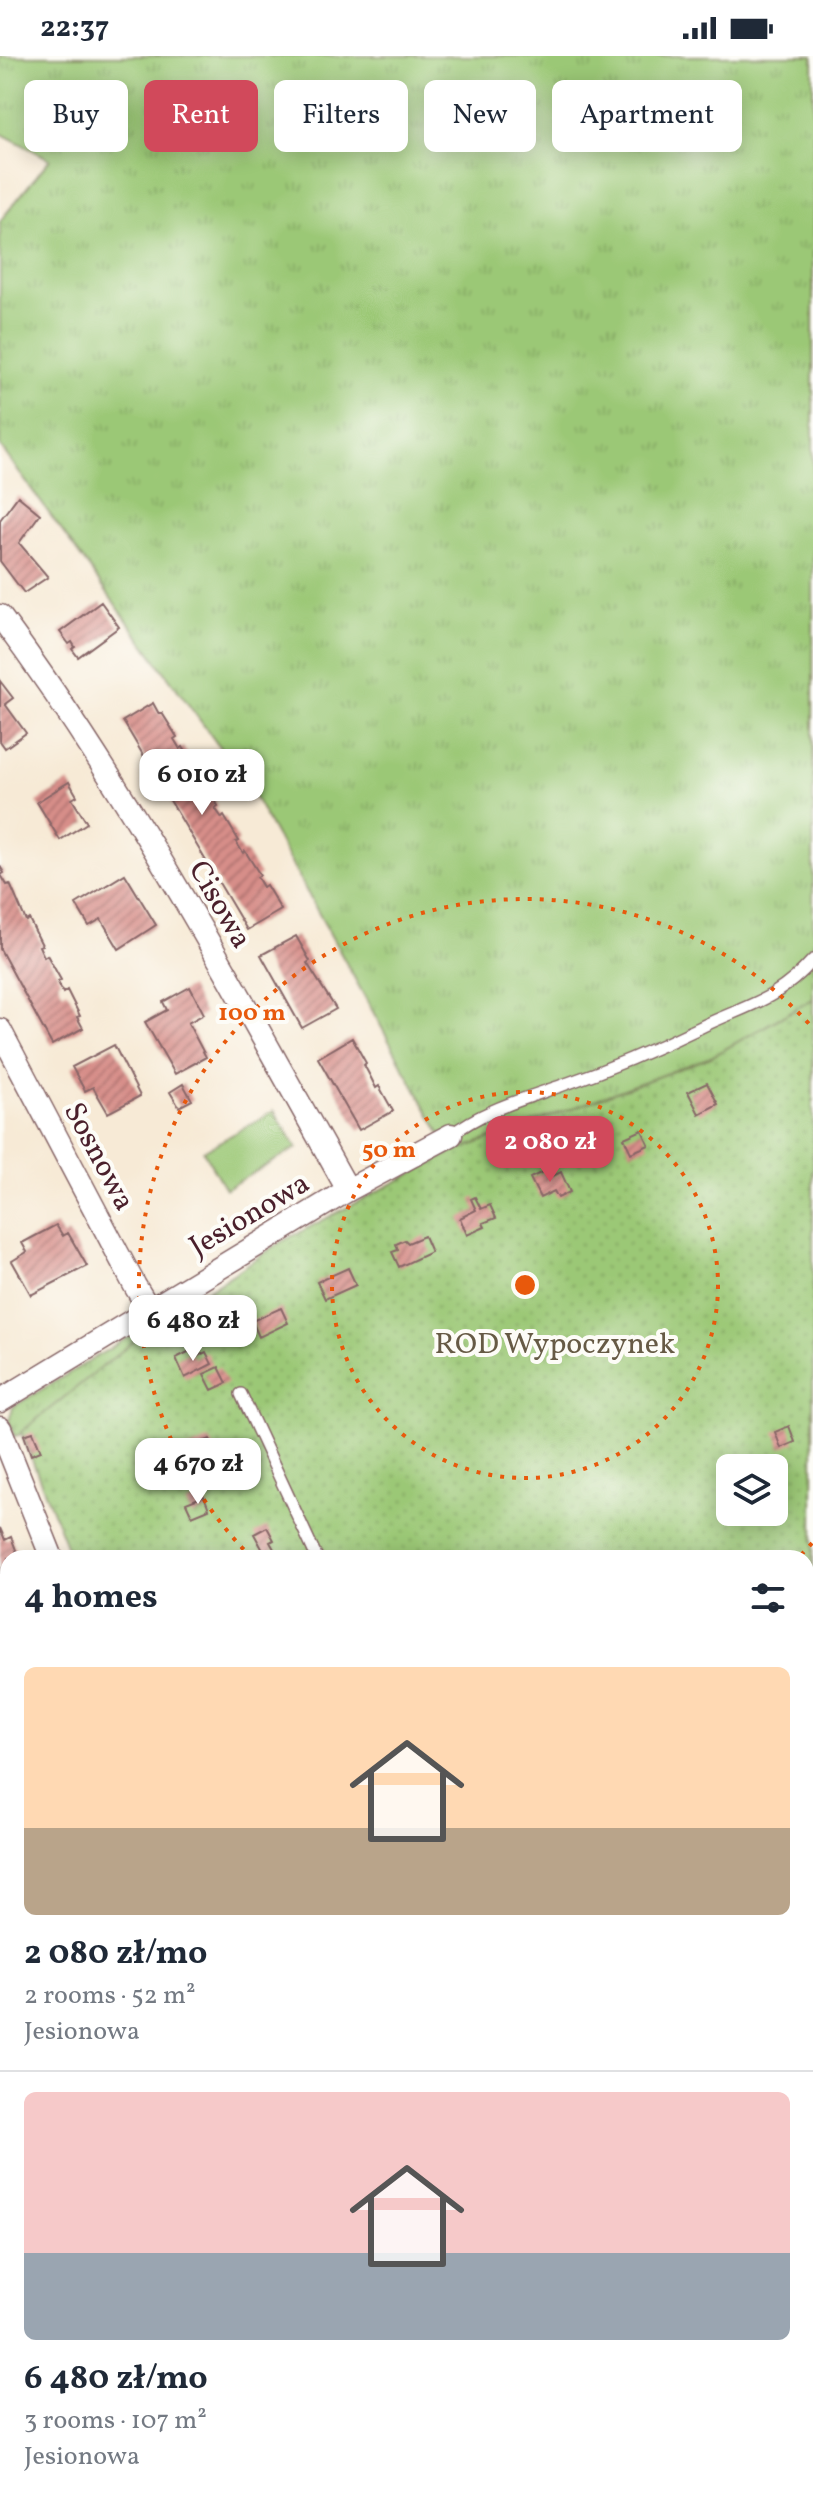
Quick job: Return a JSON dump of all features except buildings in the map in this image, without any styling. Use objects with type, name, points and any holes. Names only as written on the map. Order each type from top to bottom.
[{"type":"street","name":"Cisowa","points":[[0,616],[50,684],[130,808],[348,1190]]},
{"type":"street","name":"Sosnowa","points":[[0,1030],[149,1309]]},
{"type":"street","name":"Jesionowa","points":[[0,1401],[348,1190],[451,1135]]},
{"type":"street","points":[[0,1428],[49,1550]]},
{"type":"lane","points":[[451,1135],[503,1106],[592,1075],[750,1008],[775,995],[813,960]]},
{"type":"lane","points":[[241,1394],[313,1550]]},
{"type":"green space","points":[[0,56],[813,56],[813,999],[711,1057],[451,1153],[250,789],[0,446],[0,221],[50,159],[37,152],[128,152],[128,80],[24,80],[24,145],[0,133]]},
{"type":"green space","name":"ROD Wypoczynek","points":[[813,999],[813,1550],[68,1550],[21,1432],[134,1341],[279,1243],[451,1153],[711,1057]]},
{"type":"green space","points":[[274,1111],[297,1148],[225,1189],[203,1151]]},
{"type":"green space","points":[[278,1247],[14,1436],[9,1421],[13,1407]]}]
